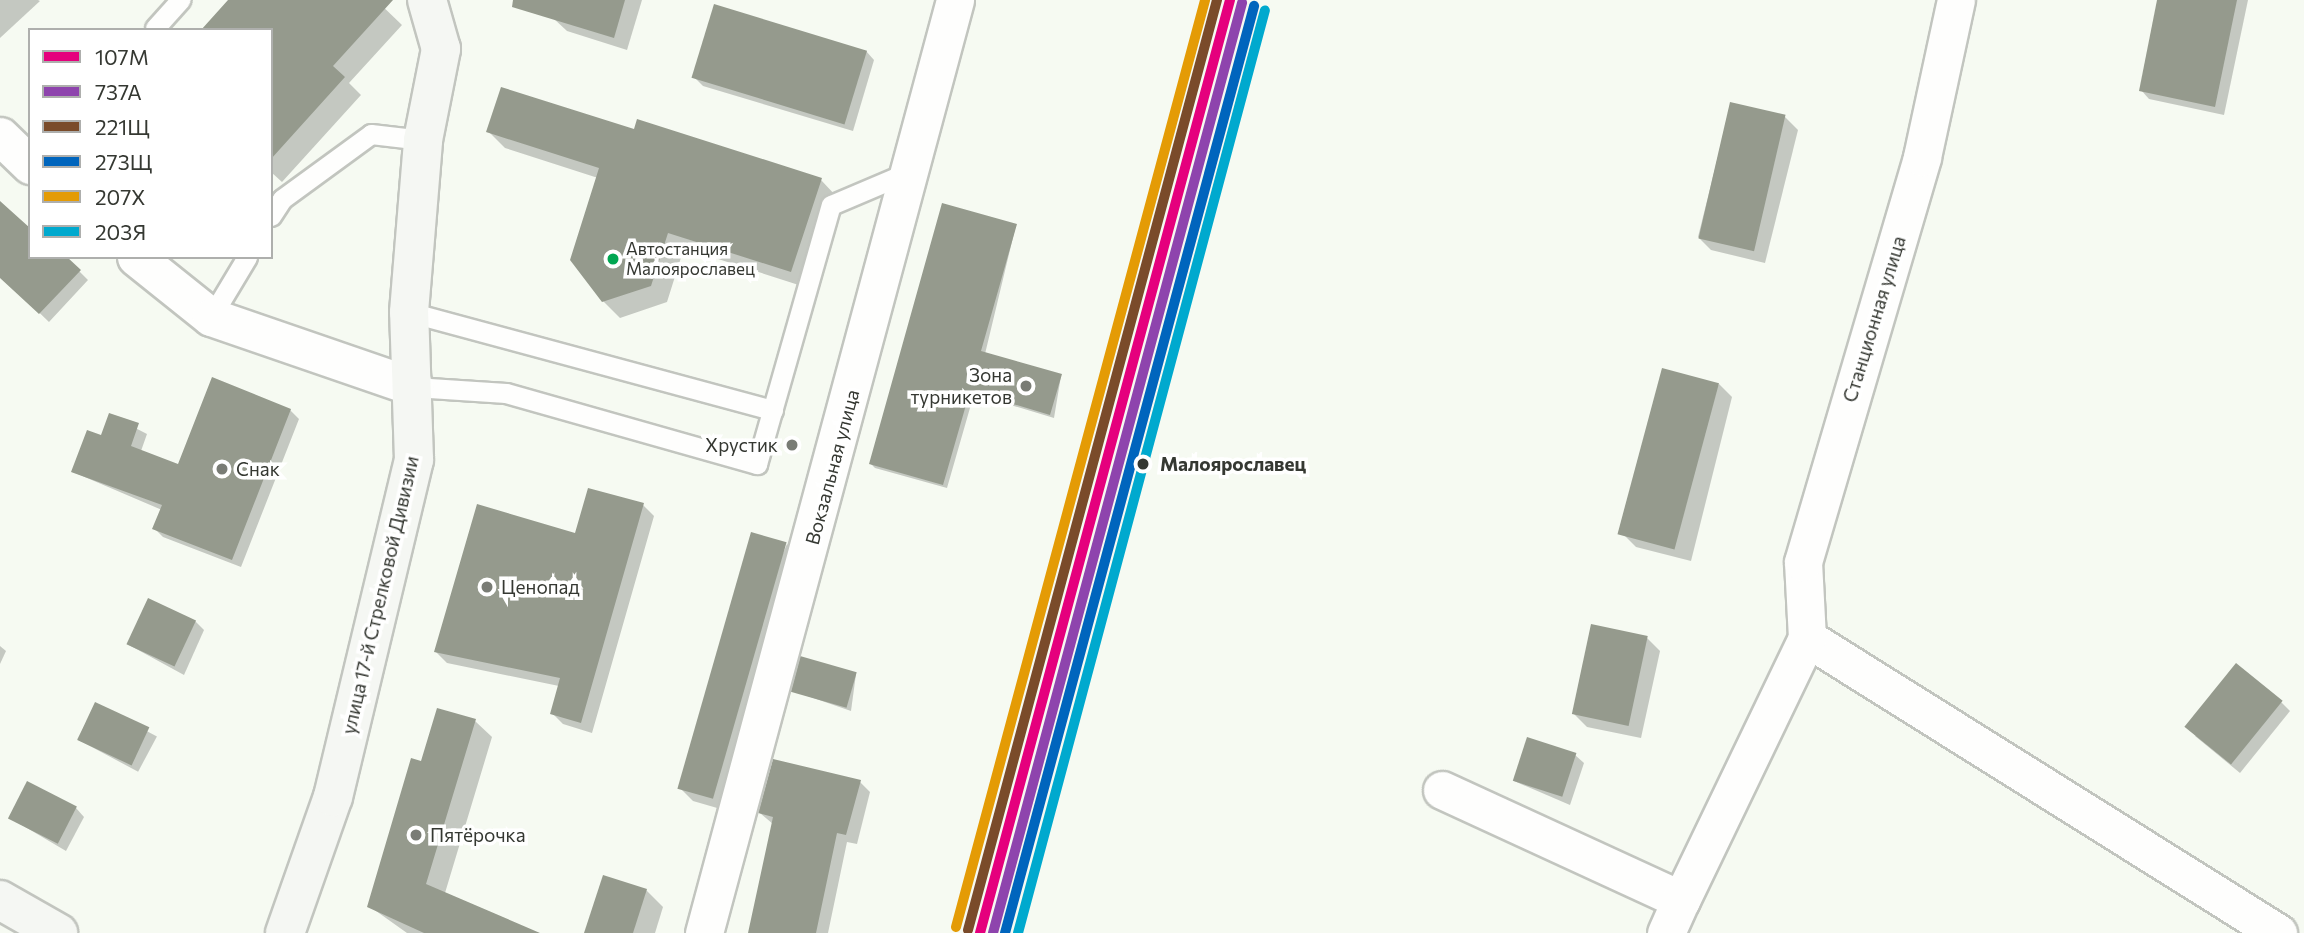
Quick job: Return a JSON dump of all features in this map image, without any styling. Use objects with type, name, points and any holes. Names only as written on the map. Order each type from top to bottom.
[{"type":"main road","name":"улица 17-й Стрелковой Дивизии","points":[[285,933],[333,797],[414,460],[410,312],[424,140],[441,49],[427,0]]},
{"type":"main road","points":[[0,900],[58,933]]},
{"type":"street","name":"Вокзальная улица","points":[[704,933],[913,170],[955,0]]},
{"type":"street","name":"Станционная улица","points":[[1807,638],[1803,562],[1919,170],[1956,0]]},
{"type":"street","points":[[0,136],[28,163]]},
{"type":"street","points":[[138,259],[211,317],[414,387]]},
{"type":"street","points":[[1666,933],[1807,638],[2278,933]]},
{"type":"street","points":[[1442,790],[1681,900]]},
{"type":"street","points":[[2295,933],[2304,926]]},
{"type":"lane","points":[[155,28],[180,0]]},
{"type":"lane","points":[[273,213],[282,199],[371,134],[424,140]]},
{"type":"lane","points":[[414,387],[506,393],[757,464],[831,205],[913,170]]},
{"type":"lane","points":[[211,317],[246,259]]},
{"type":"lane","points":[[410,312],[772,410]]},
{"type":"building","points":[[228,0],[393,0],[333,66],[345,77],[273,157],[273,28],[203,28]]},
{"type":"building","points":[[513,0],[625,0],[614,38],[512,7]]},
{"type":"building","points":[[2157,0],[2237,0],[2215,107],[2139,91]]},
{"type":"building","points":[[714,4],[867,51],[844,124],[691,78]]},
{"type":"building","points":[[501,87],[634,129],[637,119],[822,178],[791,272],[668,233],[651,286],[602,302],[570,260],[599,168],[486,132]]},
{"type":"building","points":[[1730,102],[1786,115],[1754,251],[1699,238]]},
{"type":"building","points":[[0,201],[28,226],[28,259],[69,259],[81,270],[39,314],[0,278]]},
{"type":"building","points":[[942,203],[1017,224],[981,351],[1062,374],[1050,415],[970,391],[943,485],[869,464]]},
{"type":"building","points":[[1662,368],[1719,383],[1674,549],[1617,534]]},
{"type":"building","name":"Снак","points":[[212,377],[291,409],[232,560],[152,529],[162,505],[71,472],[87,430],[101,435],[109,413],[139,423],[131,446],[178,464]]},
{"type":"building","points":[[588,488],[644,503],[581,723],[550,714],[560,678],[434,652],[477,504],[575,533]]},
{"type":"building","points":[[751,532],[787,542],[713,799],[677,789]]},
{"type":"building","points":[[148,598],[196,620],[174,667],[126,644]]},
{"type":"building","points":[[1591,624],[1648,636],[1629,726],[1572,714]]},
{"type":"building","points":[[800,656],[857,672],[847,708],[790,692]]},
{"type":"building","points":[[2236,663],[2283,701],[2231,764],[2184,727]]},
{"type":"building","points":[[95,702],[149,727],[132,765],[77,740]]},
{"type":"building","points":[[437,708],[476,719],[426,884],[540,933],[424,933],[367,907],[411,758],[421,761]]},
{"type":"building","points":[[1527,737],[1576,753],[1562,797],[1513,781]]},
{"type":"building","points":[[773,759],[861,780],[846,835],[837,833],[816,933],[748,933],[773,817],[758,813]]},
{"type":"building","points":[[27,781],[77,806],[58,844],[8,818]]},
{"type":"building","points":[[603,875],[647,889],[633,933],[584,933]]},
{"type":"transit line","name":"207Х","points":[[956,927],[1205,0]]},
{"type":"transit line","name":"221Щ","points":[[968,930],[1217,0]]},
{"type":"transit line","name":"107М","points":[[980,933],[1230,0]]},
{"type":"transit line","name":"737А","points":[[993,933],[1242,3]]},
{"type":"transit line","name":"273Щ","points":[[1005,933],[1254,6]]},
{"type":"transit line","name":"203Я","points":[[1018,933],[1265,10]]},
{"type":"place","name":"Автостанция Малоярославец","points":[[613,259]]},
{"type":"place","name":"Зона турникетов","points":[[1026,386]]},
{"type":"place","name":"Хрустик","points":[[792,445]]},
{"type":"place","name":"Малоярославец","points":[[1143,464]]},
{"type":"place","name":"Снак","points":[[222,469]]},
{"type":"place","name":"Ценопад","points":[[487,587]]},
{"type":"place","name":"Пятёрочка","points":[[416,835]]}]
